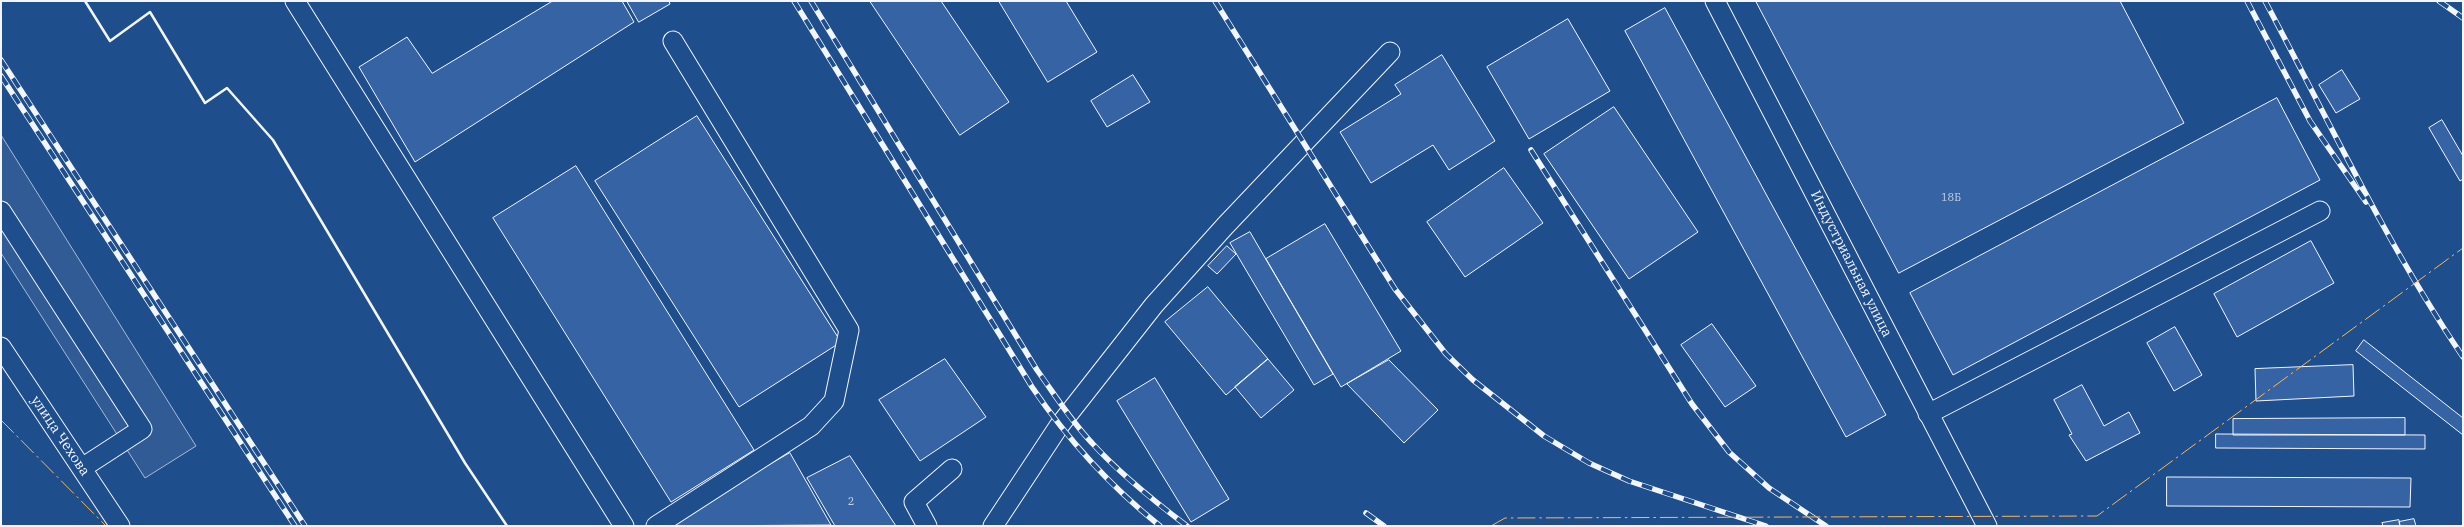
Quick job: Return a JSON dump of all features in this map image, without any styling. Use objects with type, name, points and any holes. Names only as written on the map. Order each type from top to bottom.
[{"type":"street","points":[[295,1],[624,526]]},
{"type":"street","name":"Индустриальная улица","points":[[1715,1],[1987,526]]},
{"type":"street","points":[[656,526],[811,426],[834,401],[849,330],[673,41]]},
{"type":"street","points":[[992,526],[1055,432],[1154,305],[1232,219],[1390,52]]},
{"type":"street","points":[[1928,414],[2320,211]]},
{"type":"street","points":[[1,212],[142,428],[82,468]]},
{"type":"street","name":"улица Чехова","points":[[1,347],[8,372],[82,468],[120,526]]},
{"type":"street","points":[[927,526],[914,502],[952,469]]},
{"type":"shaded area","points":[[1,135],[196,446],[145,478],[1,253]]},
{"type":"building","points":[[553,1],[622,1],[634,22],[415,162],[359,67],[407,37],[432,73]]},
{"type":"building","points":[[627,1],[669,1],[670,4],[639,22]]},
{"type":"building","points":[[870,1],[941,1],[1009,102],[960,135]]},
{"type":"building","points":[[999,1],[1066,1],[1097,52],[1048,82]]},
{"type":"building","points":[[1756,1],[2120,1],[2184,123],[1899,273]]},
{"type":"building","points":[[1665,8],[1886,415],[1846,437],[1625,31]]},
{"type":"building","points":[[1568,19],[1610,91],[1529,139],[1487,67]]},
{"type":"building","points":[[1442,55],[1495,141],[1449,170],[1433,145],[1371,183],[1340,132],[1401,94],[1395,85]]},
{"type":"building","points":[[2342,70],[2360,99],[2336,113],[2319,85]]},
{"type":"building","points":[[1133,75],[1150,102],[1107,127],[1091,101]]},
{"type":"building","points":[[2277,98],[2320,180],[1953,375],[1910,293]]},
{"type":"building","points":[[1614,107],[1698,232],[1629,279],[1544,154]]},
{"type":"building","points":[[697,116],[841,342],[739,407],[595,181]]},
{"type":"building","points":[[2442,120],[2463,156],[2463,179],[2460,181],[2429,128]]},
{"type":"building","points":[[576,166],[754,450],[671,502],[493,218]]},
{"type":"building","points":[[1504,168],[1543,223],[1465,277],[1427,222]]},
{"type":"building","points":[[1325,224],[1401,351],[1341,387],[1266,259]]},
{"type":"building","points":[[1250,232],[1333,374],[1314,385],[1230,243]]},
{"type":"building","points":[[2311,241],[2334,283],[2237,337],[2214,294]]},
{"type":"building","points":[[1227,246],[1236,254],[1217,274],[1208,266]]},
{"type":"building","points":[[1208,287],[1268,359],[1226,395],[1165,322]]},
{"type":"building","points":[[1712,324],[1756,386],[1725,407],[1681,345]]},
{"type":"building","points":[[2175,327],[2202,375],[2174,391],[2147,343]]},
{"type":"building","points":[[2364,340],[2463,418],[2463,435],[2356,351]]},
{"type":"building","points":[[945,359],[986,417],[920,461],[879,400]]},
{"type":"building","points":[[1268,359],[1294,390],[1261,418],[1235,387]]},
{"type":"building","points":[[1389,360],[1438,410],[1404,443],[1347,384]]},
{"type":"building","points":[[2353,365],[2354,396],[2256,401],[2255,369]]},
{"type":"building","points":[[1155,378],[1229,499],[1191,522],[1117,401]]},
{"type":"building","points":[[2082,385],[2104,426],[2129,412],[2140,433],[2086,461],[2069,435],[2072,434],[2054,400]]},
{"type":"building","points":[[2405,418],[2405,435],[2233,435],[2233,419]]},
{"type":"building","points":[[2216,434],[2425,435],[2425,449],[2216,448]]},
{"type":"building","points":[[790,453],[831,525],[675,526],[672,521]]},
{"type":"building","points":[[850,456],[896,526],[835,526],[807,478]]},
{"type":"building","points":[[2167,477],[2411,478],[2410,507],[2167,506]]},
{"type":"building","points":[[2414,519],[2416,526],[2400,526],[2399,522]]},
{"type":"building","points":[[2399,520],[2400,526],[2383,526],[2382,523]]},
{"type":"railway","points":[[794,1],[1032,387],[1075,444],[1124,495],[1160,526]]},
{"type":"railway","points":[[811,1],[1037,370],[1063,408],[1084,435],[1114,466],[1187,526]]},
{"type":"railway","points":[[1215,1],[1395,289],[1446,354],[1473,380],[1544,436],[1589,463],[1629,481],[1766,526]]},
{"type":"railway","points":[[2247,1],[2310,121],[2366,202]]},
{"type":"railway","points":[[2265,1],[2384,227],[2435,314],[2463,357]]},
{"type":"railway","points":[[2439,1],[2463,18]]},
{"type":"railway","points":[[1,60],[305,526]]},
{"type":"railway","points":[[1,76],[295,526]]},
{"type":"railway","points":[[1531,150],[1692,404],[1729,452],[1769,488],[1826,526]]},
{"type":"railway","points":[[1366,513],[1384,526]]},
{"type":"wall","points":[[85,1],[110,41],[150,12],[205,103],[227,88],[273,140],[465,463],[507,526]]},
{"type":"power","points":[[1491,526],[1505,518],[2097,516],[2463,248]]},
{"type":"power","points":[[1,420],[106,526]]}]
